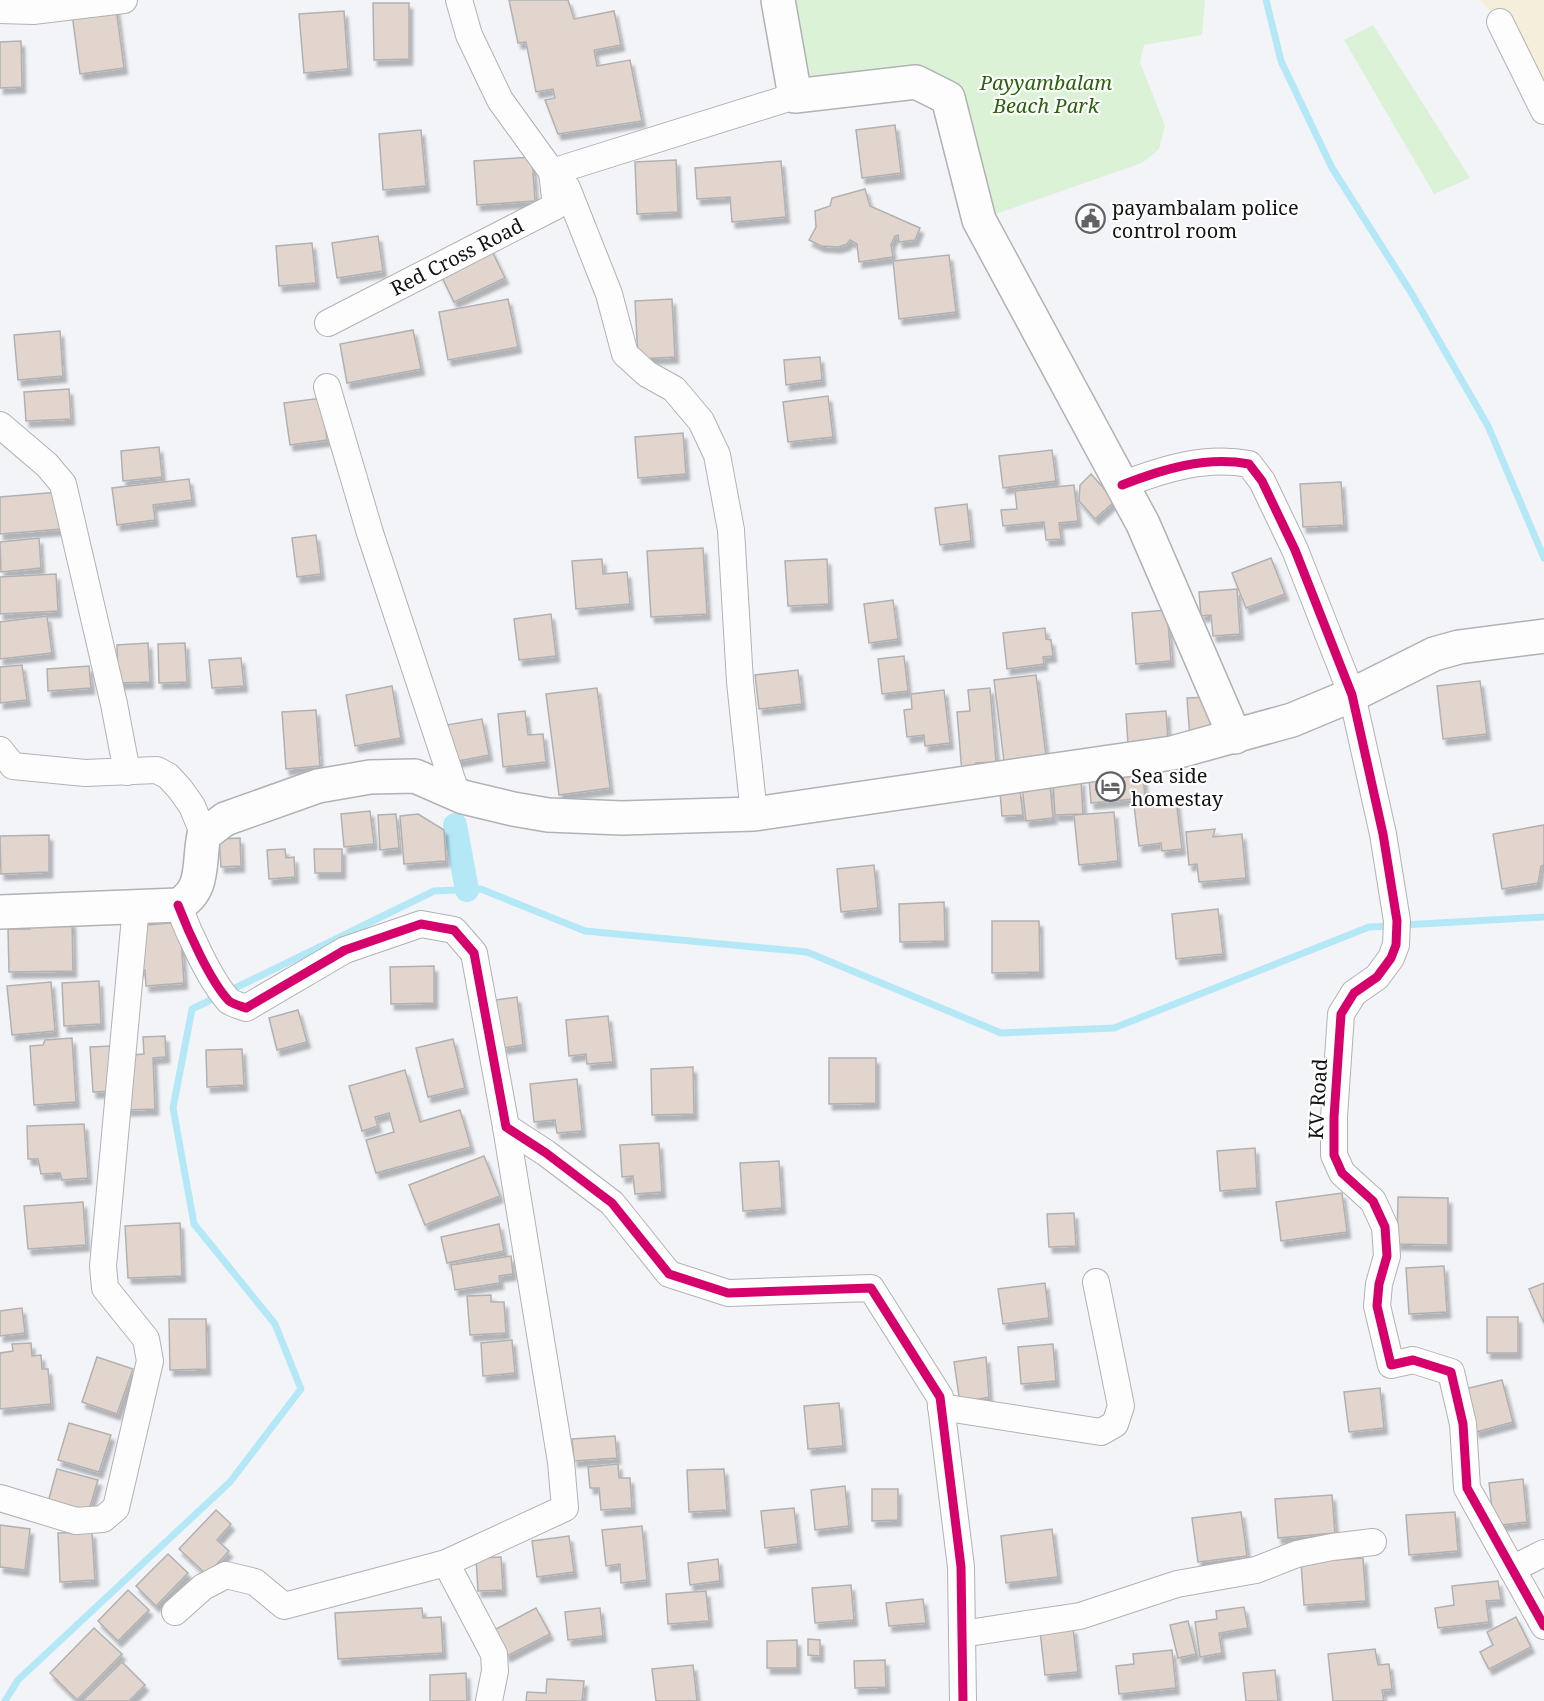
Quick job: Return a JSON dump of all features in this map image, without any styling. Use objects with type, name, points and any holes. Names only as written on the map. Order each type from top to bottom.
[{"type":"street","points":[[0,10],[33,11],[124,0]]},
{"type":"street","points":[[459,0],[469,35],[500,100],[552,172],[567,188],[609,294],[625,354],[647,374],[674,389],[701,422],[717,455],[730,530],[740,682],[754,814]]},
{"type":"street","points":[[778,0],[795,96]]},
{"type":"street","points":[[1500,22],[1544,111]]},
{"type":"street","points":[[552,172],[795,96],[916,82],[948,98],[979,220],[1143,524],[1235,737]]},
{"type":"street","name":"Red Cross Road","points":[[328,323],[556,206],[552,172]]},
{"type":"street","points":[[327,387],[370,533],[457,795]]},
{"type":"street","points":[[0,425],[47,465],[63,484],[114,704],[127,772]]},
{"type":"street","points":[[1122,485],[1157,471],[1203,462],[1230,461],[1249,464],[1262,481],[1295,550],[1352,695]]},
{"type":"street","points":[[204,835],[225,819],[343,780],[415,776],[457,795],[496,806],[548,815],[622,818],[754,814],[1172,753],[1292,720],[1352,695],[1413,662],[1459,647],[1544,636]]},
{"type":"street","name":"KV Road","points":[[1352,695],[1383,834],[1397,921],[1396,945],[1391,958],[1377,977],[1354,993],[1341,1014],[1334,1117],[1334,1155],[1342,1173],[1373,1201],[1385,1227],[1387,1256],[1379,1284],[1377,1306],[1391,1365],[1413,1360],[1451,1372],[1464,1424],[1467,1488],[1512,1569]]},
{"type":"street","points":[[0,750],[13,766],[86,773],[157,770],[168,776],[192,806],[204,835],[196,889],[188,899],[178,905],[0,912]]},
{"type":"street","points":[[175,1612],[203,1587],[226,1575],[255,1582],[284,1606],[446,1563],[565,1508],[561,1462],[506,1127],[474,953],[454,930],[421,924],[345,950],[246,1008],[230,1002],[188,932],[178,905]]},
{"type":"street","points":[[0,1498],[76,1521],[103,1519],[116,1508],[150,1361],[146,1339],[105,1288],[103,1266],[136,906]]},
{"type":"street","points":[[506,1127],[546,1153],[612,1203],[669,1274],[728,1293],[871,1288],[940,1397],[961,1567],[963,1701]]},
{"type":"street","points":[[941,1407],[1101,1432],[1115,1424],[1122,1406],[1096,1282]]},
{"type":"street","points":[[962,1634],[1080,1616],[1177,1584],[1256,1570],[1305,1552],[1373,1542]]},
{"type":"street","points":[[1544,1553],[1512,1569],[1544,1626]]},
{"type":"street","points":[[446,1563],[494,1654],[495,1671],[489,1701]]},
{"type":"green space","name":"Payyambalam Beach Park","points":[[778,0],[1205,0],[1202,35],[1144,45],[1140,62],[1165,126],[1159,149],[1142,163],[979,220],[948,98],[795,96]]},
{"type":"green space","points":[[1373,25],[1470,178],[1434,194],[1344,40]]},
{"type":"sand","points":[[1480,0],[1544,0],[1544,94],[1500,22]]},
{"type":"building","points":[[509,0],[568,0],[574,19],[614,11],[621,45],[594,50],[597,66],[630,60],[642,121],[558,134],[545,100],[555,98],[553,89],[536,92],[526,42],[518,43]]},
{"type":"building","points":[[373,3],[409,3],[409,59],[374,60]]},
{"type":"building","points":[[116,8],[124,68],[80,74],[72,14]]},
{"type":"building","points":[[344,11],[348,69],[304,73],[299,14]]},
{"type":"building","points":[[21,41],[22,87],[0,88],[0,42]]},
{"type":"building","points":[[895,125],[901,173],[862,178],[856,130]]},
{"type":"building","points":[[421,130],[426,186],[383,190],[379,134]]},
{"type":"building","points":[[532,157],[535,201],[477,205],[474,161]]},
{"type":"building","points":[[676,160],[678,212],[637,214],[635,162]]},
{"type":"building","points":[[781,161],[786,217],[732,222],[730,197],[697,199],[695,168]]},
{"type":"building","points":[[865,189],[870,206],[920,228],[915,240],[899,242],[898,235],[895,236],[891,244],[893,257],[859,262],[857,244],[850,240],[847,244],[838,247],[821,246],[809,240],[816,227],[815,211],[830,206],[832,198]]},
{"type":"building","points":[[378,236],[383,271],[337,278],[332,243]]},
{"type":"building","points":[[312,243],[316,283],[279,286],[276,246]]},
{"type":"building","points":[[490,247],[505,278],[454,302],[439,271]]},
{"type":"building","points":[[949,255],[956,312],[899,319],[893,261]]},
{"type":"building","points":[[508,299],[518,347],[448,360],[439,312]]},
{"type":"building","points":[[672,299],[675,357],[638,359],[635,301]]},
{"type":"building","points":[[413,330],[421,369],[347,383],[340,344]]},
{"type":"building","points":[[60,331],[63,376],[18,380],[14,335]]},
{"type":"building","points":[[820,357],[822,380],[786,385],[784,360]]},
{"type":"building","points":[[69,389],[71,419],[26,421],[24,392]]},
{"type":"building","points":[[828,396],[833,437],[788,442],[783,402]]},
{"type":"building","points":[[322,398],[327,440],[290,445],[284,403]]},
{"type":"building","points":[[683,433],[686,474],[638,478],[635,437]]},
{"type":"building","points":[[159,447],[162,477],[123,481],[121,451]]},
{"type":"building","points":[[1052,450],[1056,481],[1003,488],[999,456]]},
{"type":"building","points":[[1091,474],[1115,501],[1095,519],[1079,501],[1080,485]]},
{"type":"building","points":[[189,479],[192,500],[153,505],[155,520],[117,525],[112,488]]},
{"type":"building","points":[[1341,482],[1344,525],[1303,527],[1300,484]]},
{"type":"building","points":[[1074,485],[1078,521],[1059,523],[1061,539],[1046,540],[1044,522],[1003,526],[1001,510],[1017,509],[1015,491]]},
{"type":"building","points":[[59,492],[62,529],[0,534],[0,497]]},
{"type":"building","points":[[967,504],[971,541],[940,545],[935,508]]},
{"type":"building","points":[[316,535],[321,574],[297,577],[292,538]]},
{"type":"building","points":[[39,538],[41,568],[1,572],[0,542]]},
{"type":"building","points":[[703,548],[707,614],[651,617],[647,551]]},
{"type":"building","points":[[1271,558],[1285,594],[1246,608],[1232,573]]},
{"type":"building","points":[[602,559],[603,574],[627,572],[630,604],[576,609],[572,561]]},
{"type":"building","points":[[827,559],[829,604],[788,606],[785,561]]},
{"type":"building","points":[[56,574],[58,611],[0,614],[0,577]]},
{"type":"building","points":[[1237,589],[1240,634],[1213,636],[1211,615],[1201,616],[1199,592]]},
{"type":"building","points":[[893,600],[898,639],[869,643],[864,604]]},
{"type":"building","points":[[1167,610],[1171,661],[1136,664],[1132,613]]},
{"type":"building","points":[[551,614],[556,656],[519,660],[514,619]]},
{"type":"building","points":[[47,616],[52,653],[0,659],[0,622]]},
{"type":"building","points":[[1045,628],[1046,639],[1051,640],[1053,656],[1043,657],[1044,664],[1007,669],[1003,633]]},
{"type":"building","points":[[148,643],[150,682],[118,683],[117,645]]},
{"type":"building","points":[[185,643],[187,682],[159,683],[158,644]]},
{"type":"building","points":[[904,656],[908,691],[882,694],[878,659]]},
{"type":"building","points":[[241,658],[244,686],[212,688],[209,660]]},
{"type":"building","points":[[22,665],[27,700],[0,703],[0,667]]},
{"type":"building","points":[[89,666],[91,688],[48,691],[47,669]]},
{"type":"building","points":[[798,670],[802,704],[759,709],[755,675]]},
{"type":"building","points":[[1036,675],[1046,756],[1004,761],[994,680]]},
{"type":"building","points":[[1480,681],[1487,734],[1443,739],[1437,686]]},
{"type":"building","points":[[392,686],[401,738],[355,746],[346,695]]},
{"type":"building","points":[[597,688],[610,788],[559,795],[546,694]]},
{"type":"building","points":[[990,688],[996,762],[976,763],[976,772],[962,773],[957,712],[970,711],[968,690]]},
{"type":"building","points":[[944,690],[950,743],[925,746],[924,735],[907,737],[904,710],[912,709],[911,694]]},
{"type":"building","points":[[1210,697],[1212,737],[1190,739],[1187,698]]},
{"type":"building","points":[[316,710],[320,766],[286,769],[282,712]]},
{"type":"building","points":[[525,711],[528,735],[543,734],[546,762],[503,767],[498,714]]},
{"type":"building","points":[[1166,711],[1168,741],[1128,744],[1126,714]]},
{"type":"building","points":[[482,719],[489,755],[453,762],[446,725]]},
{"type":"building","points":[[1143,775],[1145,798],[1091,803],[1089,779]]},
{"type":"building","points":[[1081,780],[1083,814],[1055,815],[1053,782]]},
{"type":"building","points":[[1050,783],[1053,818],[1026,821],[1022,785]]},
{"type":"building","points":[[1020,790],[1023,815],[1002,816],[1000,792]]},
{"type":"building","points":[[1176,800],[1182,849],[1162,851],[1161,843],[1139,846],[1134,806]]},
{"type":"building","points":[[370,811],[374,844],[344,847],[341,814]]},
{"type":"building","points":[[1114,812],[1118,861],[1079,865],[1074,815]]},
{"type":"building","points":[[396,814],[399,848],[380,850],[378,815]]},
{"type":"building","points":[[418,814],[444,830],[446,861],[404,864],[400,816]]},
{"type":"building","points":[[1544,825],[1544,865],[1541,866],[1538,883],[1502,889],[1493,834]]},
{"type":"building","points":[[1215,829],[1213,837],[1242,834],[1246,878],[1199,882],[1197,864],[1189,865],[1186,832]]},
{"type":"building","points":[[49,835],[49,872],[1,874],[0,836]]},
{"type":"building","points":[[240,838],[241,866],[221,867],[219,839]]},
{"type":"building","points":[[285,849],[286,858],[294,857],[295,877],[269,879],[267,850]]},
{"type":"building","points":[[314,849],[342,849],[342,873],[315,873]]},
{"type":"building","points":[[874,865],[878,908],[841,912],[837,869]]},
{"type":"building","points":[[944,902],[945,941],[900,942],[899,904]]},
{"type":"building","points":[[1218,909],[1223,954],[1176,959],[1172,914]]},
{"type":"building","points":[[72,921],[73,971],[9,972],[8,929],[30,929],[29,922]]},
{"type":"building","points":[[992,921],[1039,921],[1040,972],[992,973]]},
{"type":"building","points":[[180,922],[184,983],[146,986],[145,970],[128,971],[138,926]]},
{"type":"building","points":[[434,966],[434,1003],[391,1004],[390,967]]},
{"type":"building","points":[[99,981],[101,1024],[64,1026],[62,983]]},
{"type":"building","points":[[51,982],[55,1031],[12,1035],[7,986]]},
{"type":"building","points":[[517,997],[523,1045],[503,1048],[496,1000]]},
{"type":"building","points":[[298,1010],[307,1042],[277,1050],[269,1018]]},
{"type":"building","points":[[608,1016],[613,1062],[587,1064],[586,1054],[569,1056],[566,1020]]},
{"type":"building","points":[[165,1036],[166,1057],[153,1058],[155,1109],[122,1110],[119,1056],[144,1054],[143,1037]]},
{"type":"building","points":[[72,1038],[76,1102],[34,1105],[30,1046],[43,1045],[45,1040]]},
{"type":"building","points":[[453,1039],[465,1088],[428,1097],[416,1048]]},
{"type":"building","points":[[112,1046],[115,1091],[93,1092],[90,1047]]},
{"type":"building","points":[[242,1049],[244,1085],[207,1087],[206,1050]]},
{"type":"building","points":[[829,1058],[876,1058],[876,1103],[829,1104]]},
{"type":"building","points":[[693,1067],[694,1114],[652,1115],[651,1069]]},
{"type":"building","points":[[405,1070],[420,1122],[460,1110],[471,1147],[376,1173],[366,1140],[394,1132],[389,1113],[375,1117],[378,1126],[362,1131],[349,1086]]},
{"type":"building","points":[[577,1079],[582,1131],[557,1133],[555,1120],[534,1122],[530,1084]]},
{"type":"building","points":[[84,1124],[88,1178],[62,1180],[60,1173],[41,1174],[38,1159],[28,1159],[27,1126]]},
{"type":"building","points":[[659,1143],[662,1192],[635,1194],[633,1176],[622,1177],[620,1145]]},
{"type":"building","points":[[1255,1148],[1257,1188],[1220,1191],[1217,1151]]},
{"type":"building","points":[[484,1156],[500,1196],[425,1225],[409,1185]]},
{"type":"building","points":[[779,1161],[782,1208],[743,1211],[740,1163]]},
{"type":"building","points":[[1342,1193],[1347,1232],[1281,1241],[1276,1202]]},
{"type":"building","points":[[1398,1197],[1448,1198],[1448,1245],[1397,1244]]},
{"type":"building","points":[[83,1202],[86,1245],[28,1249],[24,1206]]},
{"type":"building","points":[[1074,1213],[1076,1246],[1049,1247],[1047,1214]]},
{"type":"building","points":[[180,1223],[182,1276],[128,1278],[125,1226]]},
{"type":"building","points":[[499,1224],[504,1251],[447,1263],[441,1237]]},
{"type":"building","points":[[511,1256],[513,1274],[499,1276],[500,1283],[455,1290],[451,1265]]},
{"type":"building","points":[[1444,1266],[1447,1312],[1409,1314],[1406,1268]]},
{"type":"building","points":[[1045,1283],[1049,1318],[1003,1324],[998,1289]]},
{"type":"building","points":[[1544,1283],[1544,1323],[1529,1289]]},
{"type":"building","points":[[491,1295],[491,1302],[504,1302],[506,1333],[470,1335],[467,1296]]},
{"type":"building","points":[[22,1308],[25,1333],[0,1336],[0,1311]]},
{"type":"building","points":[[1487,1317],[1518,1317],[1518,1353],[1487,1353]]},
{"type":"building","points":[[169,1319],[206,1319],[207,1369],[170,1370]]},
{"type":"building","points":[[512,1340],[515,1373],[483,1376],[481,1343]]},
{"type":"building","points":[[31,1343],[32,1356],[41,1355],[42,1369],[48,1369],[51,1404],[0,1409],[0,1353],[13,1351],[12,1344]]},
{"type":"building","points":[[1053,1344],[1056,1381],[1021,1384],[1018,1347]]},
{"type":"building","points":[[97,1357],[133,1369],[117,1414],[82,1402]]},
{"type":"building","points":[[986,1357],[989,1397],[960,1403],[954,1362]]},
{"type":"building","points":[[1502,1380],[1513,1422],[1476,1432],[1465,1389]]},
{"type":"building","points":[[1380,1388],[1384,1428],[1349,1432],[1344,1392]]},
{"type":"building","points":[[839,1403],[843,1446],[808,1449],[804,1406]]},
{"type":"building","points":[[69,1423],[111,1435],[99,1472],[58,1460]]},
{"type":"building","points":[[615,1436],[617,1458],[574,1461],[572,1439]]},
{"type":"building","points":[[618,1464],[619,1478],[630,1478],[632,1508],[601,1510],[599,1488],[590,1488],[588,1467]]},
{"type":"building","points":[[57,1469],[98,1480],[88,1513],[48,1502]]},
{"type":"building","points":[[724,1469],[727,1510],[689,1512],[687,1470]]},
{"type":"building","points":[[1523,1479],[1527,1522],[1494,1526],[1489,1483]]},
{"type":"building","points":[[845,1486],[849,1526],[815,1530],[811,1490]]},
{"type":"building","points":[[872,1489],[898,1489],[898,1520],[872,1521]]},
{"type":"building","points":[[1332,1495],[1335,1533],[1278,1538],[1275,1499]]},
{"type":"building","points":[[794,1508],[798,1544],[765,1548],[761,1511]]},
{"type":"building","points":[[216,1510],[231,1524],[217,1540],[229,1551],[207,1575],[179,1549]]},
{"type":"building","points":[[1241,1512],[1247,1556],[1198,1562],[1192,1518]]},
{"type":"building","points":[[1455,1512],[1458,1551],[1409,1555],[1406,1515]]},
{"type":"building","points":[[0,1525],[30,1529],[25,1570],[0,1567]]},
{"type":"building","points":[[642,1526],[647,1580],[621,1583],[620,1564],[606,1566],[602,1530]]},
{"type":"building","points":[[1052,1529],[1058,1577],[1006,1583],[1001,1536]]},
{"type":"building","points":[[92,1532],[95,1580],[60,1582],[58,1533]]},
{"type":"building","points":[[569,1536],[574,1572],[537,1577],[532,1541]]},
{"type":"building","points":[[168,1554],[188,1573],[156,1606],[136,1586]]},
{"type":"building","points":[[501,1557],[503,1590],[478,1591],[476,1558]]},
{"type":"building","points":[[1363,1558],[1366,1601],[1304,1605],[1301,1562]]},
{"type":"building","points":[[718,1559],[720,1581],[690,1585],[688,1563]]},
{"type":"building","points":[[1498,1581],[1501,1600],[1486,1601],[1489,1622],[1438,1628],[1435,1608],[1454,1605],[1452,1586]]},
{"type":"building","points":[[851,1585],[854,1620],[815,1623],[812,1588]]},
{"type":"building","points":[[128,1590],[149,1610],[118,1641],[98,1621]]},
{"type":"building","points":[[706,1591],[709,1621],[668,1624],[666,1594]]},
{"type":"building","points":[[923,1599],[926,1623],[889,1626],[886,1603]]},
{"type":"building","points":[[1244,1607],[1248,1628],[1219,1633],[1222,1653],[1200,1657],[1195,1622],[1217,1619],[1216,1611]]},
{"type":"building","points":[[422,1608],[423,1618],[441,1617],[443,1653],[338,1659],[335,1613]]},
{"type":"building","points":[[536,1608],[550,1634],[507,1656],[494,1630]]},
{"type":"building","points":[[600,1608],[603,1636],[568,1640],[565,1612]]},
{"type":"building","points":[[1516,1617],[1531,1647],[1489,1669],[1480,1652],[1493,1645],[1487,1632]]},
{"type":"building","points":[[1188,1621],[1196,1654],[1178,1658],[1170,1625]]},
{"type":"building","points":[[94,1628],[122,1654],[77,1700],[50,1673]]},
{"type":"building","points":[[1073,1628],[1078,1672],[1045,1675],[1040,1631]]},
{"type":"building","points":[[808,1639],[820,1640],[820,1656],[808,1655]]},
{"type":"building","points":[[797,1640],[797,1668],[767,1668],[767,1641]]},
{"type":"building","points":[[1375,1649],[1378,1665],[1389,1664],[1392,1689],[1382,1690],[1384,1701],[1333,1701],[1328,1654]]},
{"type":"building","points":[[1172,1650],[1176,1688],[1119,1694],[1116,1666],[1134,1664],[1133,1654]]},
{"type":"building","points":[[885,1660],[886,1687],[855,1688],[854,1661]]},
{"type":"building","points":[[122,1662],[145,1685],[129,1701],[82,1701]]},
{"type":"building","points":[[693,1665],[697,1701],[656,1701],[652,1669]]},
{"type":"building","points":[[1275,1670],[1278,1701],[1246,1701],[1243,1673]]},
{"type":"building","points":[[466,1673],[467,1701],[430,1701],[430,1675]]},
{"type":"building","points":[[547,1679],[584,1681],[582,1701],[526,1701],[527,1692],[546,1693]]},
{"type":"waterway","points":[[1266,0],[1281,61],[1332,168],[1412,294],[1488,426],[1544,558]]},
{"type":"waterway","points":[[455,825],[467,890]]},
{"type":"waterway","points":[[229,991],[434,891],[481,889],[585,931],[807,952],[1001,1033],[1114,1028],[1369,927],[1392,926]]},
{"type":"waterway","points":[[1403,925],[1544,917]]},
{"type":"waterway","points":[[5,1701],[18,1680],[230,1482],[301,1389],[275,1324],[194,1224],[173,1108],[192,1009],[219,996]]},
{"type":"cycle path","points":[[1122,485],[1169,469],[1200,463],[1249,464],[1262,481],[1295,550],[1352,695],[1383,834],[1397,921],[1396,945],[1391,958],[1377,977],[1354,993],[1341,1014],[1334,1117],[1334,1155],[1342,1173],[1373,1201],[1385,1227],[1387,1256],[1379,1284],[1377,1306],[1391,1365],[1413,1360],[1451,1372],[1463,1424],[1467,1488],[1544,1626]]},
{"type":"cycle path","points":[[178,905],[214,981],[229,1001],[246,1008],[345,950],[421,924],[454,930],[474,953],[506,1127],[546,1153],[612,1203],[669,1274],[728,1293],[871,1288],[940,1397],[961,1567],[963,1701]]},
{"type":"place","name":"payambalam police control room","points":[[1091,219]]},
{"type":"place","name":"Sea side homestay","points":[[1110,787]]}]
